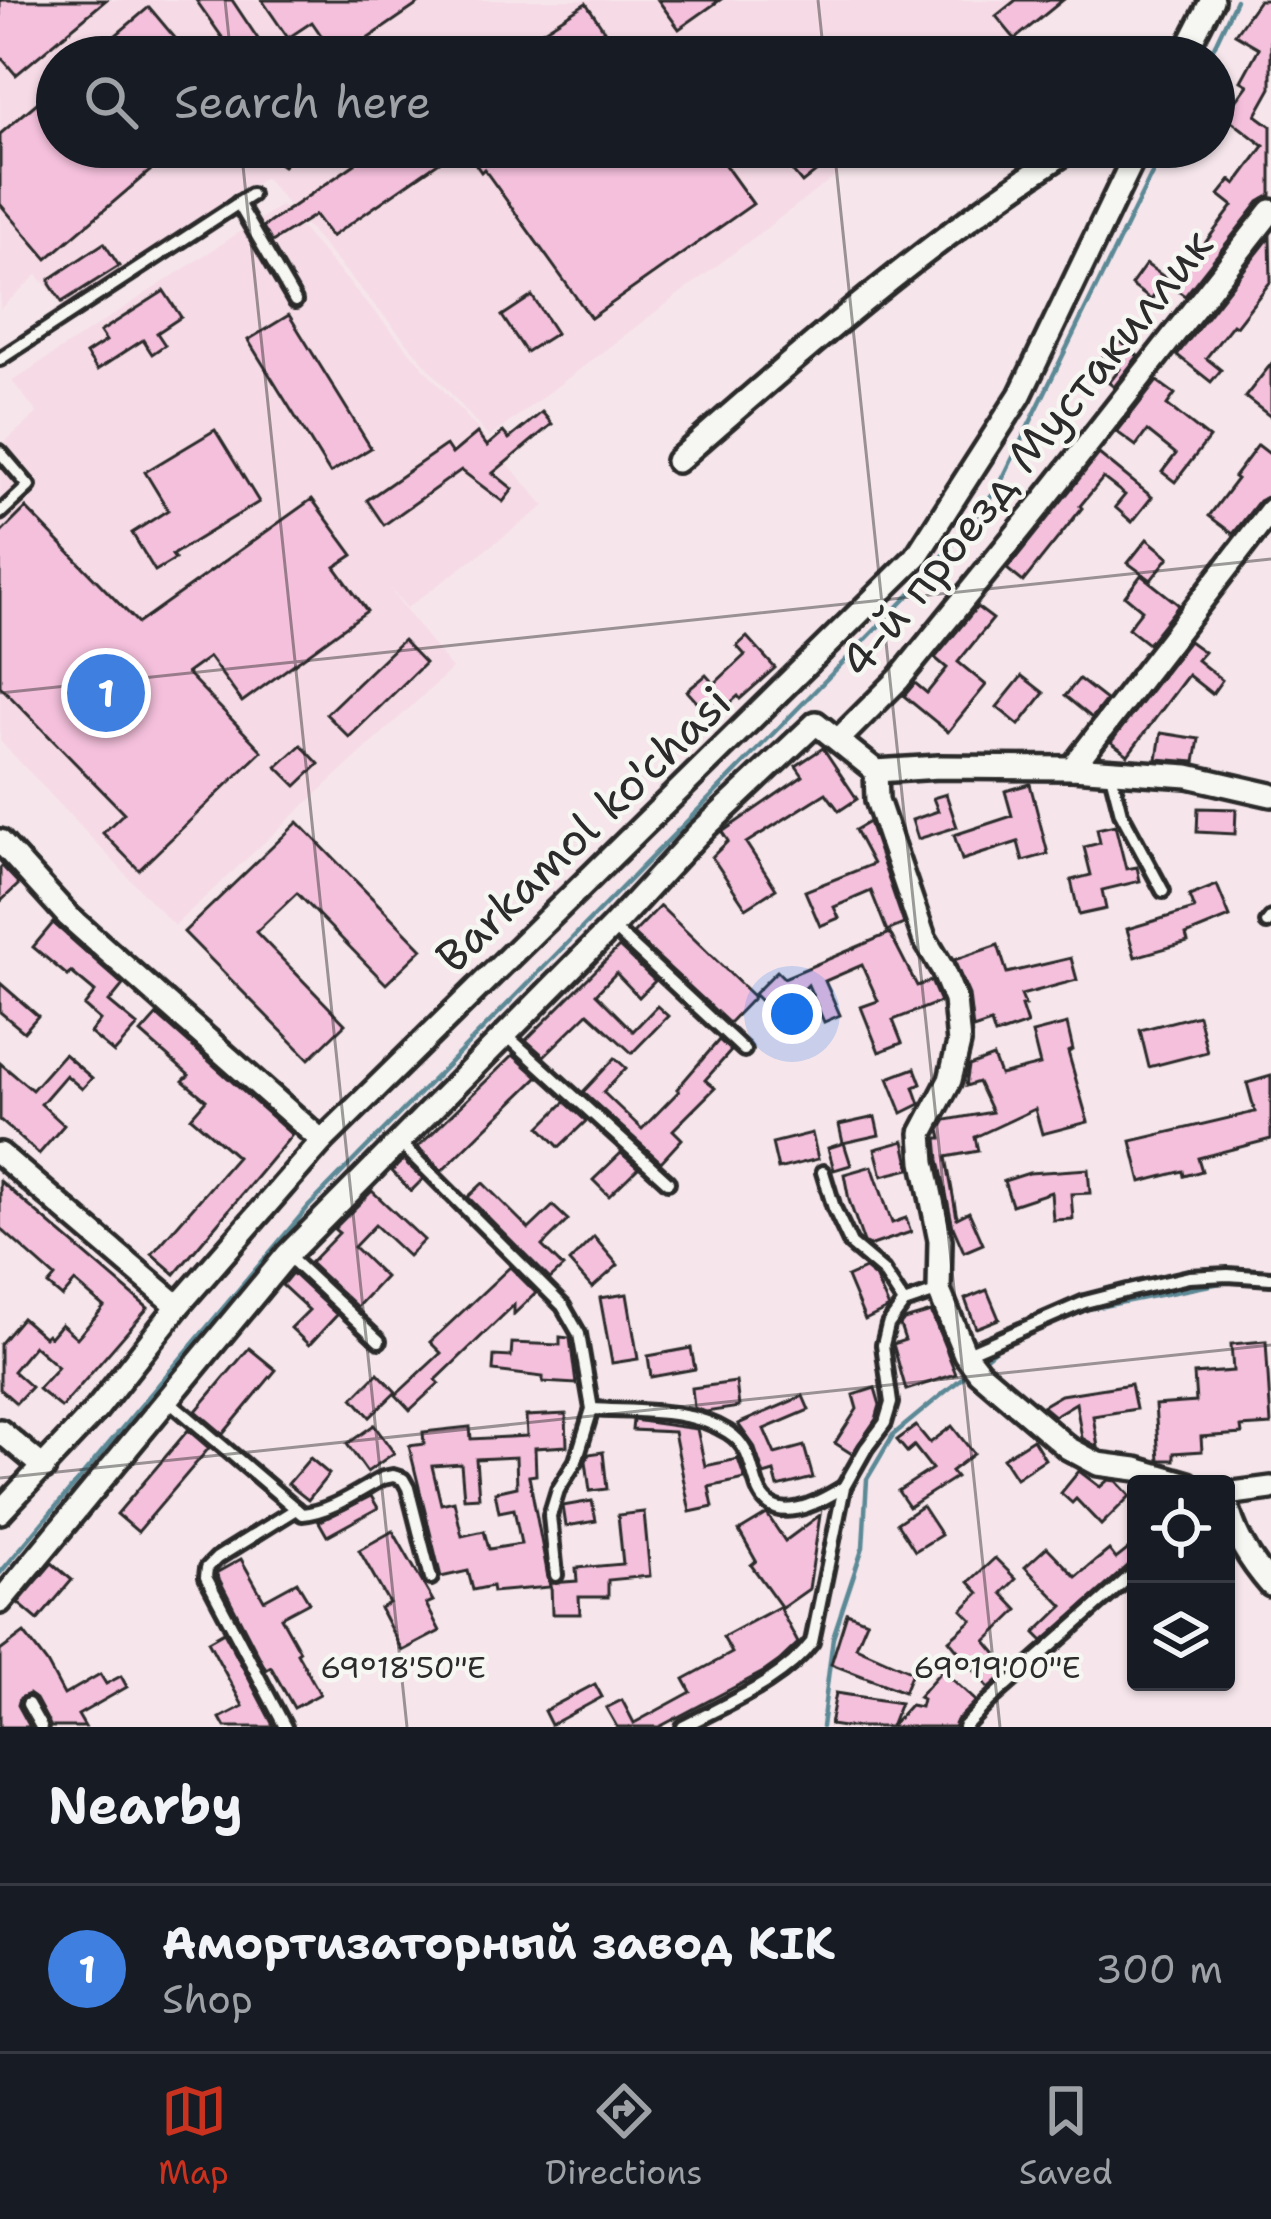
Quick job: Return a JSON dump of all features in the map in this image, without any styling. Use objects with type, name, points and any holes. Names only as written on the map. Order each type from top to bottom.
[{"type":"street","points":[[1194,36],[1212,0]]},
{"type":"street","points":[[677,461],[803,350],[1041,168]]},
{"type":"street","name":"Barkamol ko'chasi","points":[[0,1512],[97,1409],[178,1306],[322,1141],[916,557],[1020,395],[1129,168]]},
{"type":"street","name":"4-й проезд Мустакиллик","points":[[838,740],[899,679],[1271,211]]},
{"type":"street","points":[[1072,768],[1271,510]]},
{"type":"street","points":[[0,1602],[286,1255],[698,834],[816,724],[876,771],[939,766],[1110,770],[1188,776],[1271,795]]},
{"type":"street","points":[[876,771],[877,800],[917,918],[955,1000],[959,1043],[955,1062],[922,1133],[923,1162],[940,1240],[939,1291],[972,1363],[1068,1448],[1097,1464],[1157,1475]]},
{"type":"street","points":[[0,842],[68,916],[322,1141]]},
{"type":"street","points":[[0,1154],[178,1306]]},
{"type":"street","points":[[0,1431],[44,1468]]},
{"type":"street","points":[[1235,1494],[1271,1488]]},
{"type":"street","points":[[1235,1530],[1271,1585]]},
{"type":"lane","points":[[0,359],[251,196]]},
{"type":"lane","points":[[238,203],[295,302]]},
{"type":"lane","points":[[0,452],[28,486],[0,513]]},
{"type":"lane","points":[[1110,770],[1121,813],[1163,892]]},
{"type":"lane","points":[[612,926],[744,1050]]},
{"type":"lane","points":[[505,1034],[668,1182]]},
{"type":"lane","points":[[398,1142],[562,1306],[579,1334],[592,1409],[576,1461],[558,1490],[550,1516],[556,1575]]},
{"type":"lane","points":[[823,1172],[851,1244],[884,1271],[904,1303]]},
{"type":"lane","points":[[286,1255],[379,1341]]},
{"type":"lane","points":[[972,1363],[1085,1302],[1189,1277],[1271,1278]]},
{"type":"lane","points":[[683,1727],[774,1677],[799,1659],[812,1642],[844,1486],[885,1423],[891,1403],[884,1345],[887,1325],[904,1303],[939,1291]]},
{"type":"lane","points":[[167,1399],[302,1514],[311,1514],[383,1478],[403,1479],[430,1579]]},
{"type":"lane","points":[[592,1409],[676,1414],[710,1422],[735,1436],[749,1455],[758,1491],[770,1504],[789,1511],[814,1505],[844,1486]]},
{"type":"lane","points":[[286,1727],[206,1577],[207,1568],[217,1558],[296,1509]]},
{"type":"lane","points":[[964,1727],[1127,1578]]},
{"type":"lane","points":[[28,1705],[41,1727]]},
{"type":"shaded area","points":[[0,0],[1067,0],[1020,36],[36,36],[36,168],[846,168],[489,438],[265,178],[64,307],[37,275],[0,309]]},
{"type":"shaded area","points":[[281,205],[545,506],[407,608],[389,588],[452,669],[174,926],[0,741],[0,446],[37,413],[12,381]]},
{"type":"building","points":[[0,0],[106,0],[63,36],[36,36],[36,58],[16,75],[0,56]]},
{"type":"building","points":[[196,0],[232,0],[256,36],[221,36]]},
{"type":"building","points":[[262,0],[424,0],[372,36],[322,36],[312,22],[287,36]]},
{"type":"building","points":[[658,0],[720,0],[679,29]]},
{"type":"building","points":[[1016,0],[1063,0],[1019,36],[1013,36],[996,16]]},
{"type":"building","points":[[1259,0],[1271,0],[1271,88],[1256,115],[1271,126],[1271,195],[1259,202],[1185,296],[1172,287],[1233,206],[1219,195],[1231,180],[1236,184],[1264,146],[1235,124],[1235,103],[1248,85],[1241,81],[1259,48],[1235,34]]},
{"type":"building","points":[[586,3],[604,30],[595,36],[534,36]]},
{"type":"building","points":[[149,7],[173,36],[115,36]]},
{"type":"building","points":[[36,104],[36,168],[153,168],[47,259],[0,204],[0,134]]},
{"type":"building","points":[[349,168],[431,168],[331,237],[315,215],[272,242],[263,227]]},
{"type":"building","points":[[478,168],[727,168],[753,204],[591,318],[484,169]]},
{"type":"building","points":[[790,168],[821,168],[802,183]]},
{"type":"building","points":[[1270,237],[1271,281],[1206,358],[1221,370],[1211,382],[1177,355]]},
{"type":"building","points":[[104,243],[119,266],[62,302],[50,279]]},
{"type":"building","points":[[1146,264],[1167,279],[1151,300],[1131,285]]},
{"type":"building","points":[[164,291],[181,317],[157,333],[165,345],[152,354],[143,340],[97,370],[86,354],[106,341],[100,332]]},
{"type":"building","points":[[532,296],[556,333],[526,352],[502,316]]},
{"type":"building","points":[[289,315],[371,448],[330,473],[248,340]]},
{"type":"building","points":[[1116,338],[1138,356],[1114,387],[1109,383],[1120,369],[1103,356]]},
{"type":"building","points":[[1271,364],[1271,417],[1245,397]]},
{"type":"building","points":[[1157,381],[1175,394],[1167,405],[1209,438],[1175,482],[1162,472],[1176,454],[1147,431],[1136,446],[1117,432]]},
{"type":"building","points":[[542,412],[552,424],[493,473],[513,489],[503,502],[461,470],[384,525],[367,500],[446,445],[452,454],[477,433],[487,446],[503,432],[509,439]]},
{"type":"building","points":[[215,430],[259,502],[172,555],[175,559],[155,571],[132,533],[168,510],[145,472]]},
{"type":"building","points":[[1258,445],[1271,455],[1271,495],[1259,501],[1233,534],[1209,516]]},
{"type":"building","points":[[1099,454],[1152,497],[1132,522],[1115,507],[1125,495],[1103,478],[1023,582],[1007,569]]},
{"type":"building","points":[[312,499],[353,555],[335,567],[367,611],[242,702],[209,657],[187,673],[262,751],[139,870],[103,833],[124,813],[0,686],[0,534],[26,508],[138,623]]},
{"type":"building","points":[[1147,539],[1169,557],[1151,580],[1128,563]]},
{"type":"building","points":[[1141,575],[1179,605],[1148,644],[1128,628],[1142,610],[1125,596]]},
{"type":"building","points":[[977,607],[993,619],[958,662],[986,685],[948,732],[904,696],[915,683],[927,693],[947,668],[935,658]]},
{"type":"building","points":[[747,637],[775,668],[712,719],[687,691],[706,675],[714,684],[745,655],[737,646]]},
{"type":"building","points":[[403,640],[425,663],[349,737],[326,714]]},
{"type":"building","points":[[1189,641],[1204,652],[1197,660],[1222,680],[1212,694],[1188,675],[1128,755],[1111,742]]},
{"type":"building","points":[[1022,676],[1044,693],[1019,725],[997,707]]},
{"type":"building","points":[[1079,679],[1106,700],[1092,718],[1065,696]]},
{"type":"building","points":[[1161,733],[1199,739],[1195,762],[1157,759]]},
{"type":"building","points":[[301,745],[319,764],[296,786],[277,767]]},
{"type":"building","points":[[823,748],[857,799],[839,811],[826,793],[746,843],[776,889],[746,908],[712,857],[728,841],[722,832],[803,776],[796,766]]},
{"type":"building","points":[[1030,784],[1048,854],[1023,861],[1018,842],[962,860],[954,835],[1012,816],[1005,791]]},
{"type":"building","points":[[946,794],[957,827],[918,839],[912,820],[938,811],[933,798]]},
{"type":"building","points":[[1198,808],[1236,809],[1235,834],[1197,832]]},
{"type":"building","points":[[298,822],[422,949],[386,984],[297,893],[256,932],[345,1024],[309,1059],[184,932]]},
{"type":"building","points":[[869,822],[904,924],[887,931],[871,891],[834,907],[839,918],[820,926],[805,891],[873,864],[855,830]]},
{"type":"building","points":[[1115,825],[1126,869],[1137,867],[1140,881],[1102,890],[1106,909],[1079,915],[1071,880],[1091,875],[1084,847],[1100,843],[1097,829]]},
{"type":"building","points":[[0,868],[19,884],[0,902]]},
{"type":"building","points":[[1217,885],[1230,917],[1186,935],[1188,942],[1135,957],[1127,929],[1194,909],[1189,896]]},
{"type":"building","points":[[660,906],[754,997],[729,1023],[633,934]]},
{"type":"building","points":[[53,923],[123,985],[109,1002],[138,1026],[114,1053],[90,1033],[100,1020],[84,1006],[95,992],[33,947]]},
{"type":"building","points":[[890,933],[917,986],[931,981],[940,1002],[893,1020],[902,1043],[879,1052],[861,1007],[878,1001],[862,965],[825,981],[840,1015],[824,1022],[808,985],[777,1017],[754,994],[777,971],[784,978]]},
{"type":"building","points":[[998,945],[1007,973],[1071,958],[1077,980],[1021,995],[1027,1024],[995,1035],[991,1023],[973,1029],[969,995],[954,960]]},
{"type":"building","points":[[619,947],[655,981],[639,997],[616,973],[596,994],[633,1031],[657,1006],[668,1016],[632,1053],[588,1013],[544,1056],[526,1040]]},
{"type":"building","points":[[0,983],[38,1016],[24,1032],[0,1012]]},
{"type":"building","points":[[157,1015],[292,1135],[175,1274],[152,1254],[237,1157],[191,1117],[206,1100],[183,1081],[189,1075],[141,1033]]},
{"type":"building","points":[[1198,1015],[1207,1052],[1149,1067],[1140,1030]]},
{"type":"building","points":[[1067,1024],[1073,1050],[1068,1052],[1088,1122],[1042,1134],[1035,1109],[975,1137],[978,1151],[946,1157],[957,1218],[969,1212],[983,1244],[964,1252],[953,1227],[939,1160],[940,1130],[946,1120],[992,1112],[978,1082],[966,1086],[969,1066],[993,1057],[1000,1075],[1040,1065],[1032,1033]]},
{"type":"building","points":[[719,1040],[731,1051],[705,1080],[715,1088],[673,1130],[682,1139],[661,1162],[583,1092],[615,1058],[626,1068],[603,1092],[642,1129]]},
{"type":"building","points":[[64,1054],[92,1078],[82,1089],[66,1075],[41,1104],[64,1125],[39,1154],[0,1120],[0,1063],[32,1090]]},
{"type":"building","points":[[513,1055],[538,1077],[442,1171],[418,1147]]},
{"type":"building","points":[[915,1068],[921,1084],[914,1087],[920,1104],[902,1113],[888,1078]]},
{"type":"building","points":[[1271,1076],[1271,1139],[1198,1158],[1202,1171],[1141,1182],[1131,1141],[1255,1112],[1247,1083]]},
{"type":"building","points":[[565,1102],[586,1121],[559,1147],[540,1127]]},
{"type":"building","points":[[875,1117],[879,1135],[843,1143],[839,1125]]},
{"type":"building","points":[[812,1133],[818,1159],[778,1169],[772,1143]]},
{"type":"building","points":[[904,1141],[910,1169],[882,1176],[875,1149]]},
{"type":"building","points":[[844,1143],[851,1165],[834,1170],[828,1148]]},
{"type":"building","points":[[621,1153],[638,1168],[609,1196],[593,1180]]},
{"type":"building","points":[[403,1160],[423,1179],[411,1191],[392,1171]]},
{"type":"building","points":[[872,1166],[892,1223],[906,1218],[911,1232],[869,1246],[849,1200],[844,1174]]},
{"type":"building","points":[[1088,1169],[1090,1193],[1071,1194],[1073,1219],[1053,1220],[1051,1192],[1012,1205],[1004,1181],[1029,1173]]},
{"type":"building","points":[[0,1181],[148,1308],[61,1408],[38,1389],[58,1367],[34,1346],[13,1371],[31,1387],[16,1403],[0,1389],[0,1344],[22,1318],[44,1337],[50,1337],[61,1324],[77,1338],[104,1307],[75,1282],[62,1297],[48,1285],[55,1277],[0,1228]]},
{"type":"building","points":[[483,1183],[529,1229],[553,1206],[568,1220],[542,1246],[563,1267],[550,1279],[468,1197]]},
{"type":"building","points":[[372,1191],[424,1240],[408,1256],[375,1225],[354,1247],[385,1277],[357,1307],[310,1263],[339,1233],[334,1229]]},
{"type":"building","points":[[594,1237],[618,1265],[592,1288],[569,1262]]},
{"type":"building","points":[[510,1267],[536,1293],[514,1314],[514,1305],[410,1410],[396,1395],[441,1353],[430,1342]]},
{"type":"building","points":[[865,1269],[875,1277],[889,1308],[865,1320],[847,1277]]},
{"type":"building","points":[[292,1273],[337,1315],[309,1345],[291,1328],[309,1310],[282,1285]]},
{"type":"building","points":[[987,1290],[999,1319],[976,1328],[965,1299]]},
{"type":"building","points":[[627,1294],[638,1359],[612,1363],[600,1298]]},
{"type":"building","points":[[931,1312],[956,1374],[906,1390],[893,1344],[905,1340],[900,1325],[904,1320]]},
{"type":"building","points":[[560,1337],[570,1338],[576,1384],[493,1371],[494,1356],[511,1357],[512,1343],[560,1345]]},
{"type":"building","points":[[1266,1341],[1271,1425],[1241,1427],[1242,1434],[1201,1437],[1202,1451],[1174,1453],[1174,1460],[1159,1460],[1155,1405],[1196,1402],[1194,1374],[1233,1371],[1231,1344]]},
{"type":"building","points":[[249,1348],[276,1370],[223,1434],[196,1411]]},
{"type":"building","points":[[691,1348],[695,1369],[651,1377],[648,1356]]},
{"type":"building","points":[[378,1373],[396,1392],[370,1417],[353,1398]]},
{"type":"building","points":[[736,1382],[739,1407],[706,1412],[694,1408],[692,1388]]},
{"type":"building","points":[[1131,1384],[1136,1409],[1093,1416],[1098,1447],[1082,1438],[1076,1403],[1054,1416],[1042,1406],[1061,1395]]},
{"type":"building","points":[[875,1388],[880,1405],[876,1419],[852,1454],[835,1443],[857,1409],[853,1395]]},
{"type":"building","points":[[803,1396],[809,1410],[764,1429],[775,1454],[804,1446],[813,1478],[778,1487],[774,1472],[764,1475],[754,1446],[738,1424]]},
{"type":"building","points":[[566,1414],[567,1446],[535,1448],[536,1475],[529,1476],[550,1587],[493,1592],[492,1586],[473,1590],[468,1571],[441,1577],[409,1446],[424,1444],[423,1432],[470,1427],[471,1439],[527,1436],[526,1416]],"holes":[[[516,1457],[517,1487],[495,1492],[499,1512],[514,1509],[521,1544],[489,1549],[484,1531],[462,1536],[454,1501],[441,1504],[432,1466],[461,1464],[464,1498],[479,1497],[476,1459]]]},
{"type":"building","points":[[633,1420],[697,1429],[705,1466],[738,1459],[745,1479],[709,1487],[713,1507],[690,1512],[674,1432],[632,1430]]},
{"type":"building","points":[[374,1425],[394,1453],[367,1472],[347,1444]]},
{"type":"building","points":[[916,1426],[930,1443],[952,1426],[974,1454],[951,1471],[956,1477],[909,1507],[898,1491],[932,1469],[914,1446],[907,1452],[897,1440]]},
{"type":"building","points":[[188,1430],[209,1448],[138,1532],[117,1514]]},
{"type":"building","points":[[1033,1439],[1045,1459],[1016,1478],[1003,1458]]},
{"type":"building","points":[[603,1452],[607,1489],[590,1491],[586,1461],[589,1454]]},
{"type":"building","points":[[310,1458],[329,1474],[308,1500],[288,1484]]},
{"type":"building","points":[[1079,1471],[1100,1487],[1108,1480],[1116,1481],[1127,1499],[1101,1525],[1076,1499],[1072,1503],[1061,1493]]},
{"type":"building","points":[[371,1496],[378,1508],[327,1536],[319,1522]]},
{"type":"building","points":[[592,1501],[596,1521],[566,1526],[563,1506]]},
{"type":"building","points":[[922,1506],[941,1535],[915,1551],[897,1523]]},
{"type":"building","points":[[644,1512],[650,1576],[608,1580],[608,1597],[579,1597],[580,1614],[552,1614],[551,1583],[577,1581],[576,1568],[623,1564],[618,1515]]},
{"type":"building","points":[[767,1514],[785,1541],[820,1515],[809,1589],[782,1608],[751,1565],[756,1561],[739,1531]]},
{"type":"building","points":[[393,1531],[433,1601],[426,1604],[440,1631],[402,1651],[380,1608],[389,1603],[359,1550]]},
{"type":"building","points":[[1047,1547],[1076,1577],[1109,1550],[1116,1559],[1127,1550],[1127,1567],[1043,1641],[1035,1633],[1063,1606],[1025,1567]]},
{"type":"building","points":[[995,1558],[1016,1579],[1002,1593],[1018,1610],[986,1641],[1010,1670],[989,1688],[949,1640],[972,1620],[962,1610],[979,1593],[969,1582]]},
{"type":"building","points":[[241,1559],[264,1600],[297,1582],[309,1602],[281,1617],[320,1694],[294,1708],[271,1667],[266,1670],[216,1573]]},
{"type":"building","points":[[52,1563],[72,1580],[38,1620],[18,1603]]},
{"type":"building","points":[[779,1607],[798,1643],[779,1661],[659,1727],[617,1727],[606,1708],[622,1700],[634,1723],[691,1692],[684,1679],[732,1653],[723,1637]]},
{"type":"building","points":[[847,1613],[867,1621],[856,1647],[912,1672],[904,1692],[831,1664]]},
{"type":"building","points":[[224,1632],[274,1727],[225,1727],[220,1718],[243,1706],[208,1641]]},
{"type":"building","points":[[24,1633],[64,1695],[100,1674],[106,1684],[121,1676],[127,1687],[78,1715],[85,1727],[51,1727],[29,1694],[18,1705],[30,1727],[0,1727],[0,1651]]},
{"type":"building","points":[[942,1670],[976,1701],[954,1727],[844,1727],[830,1725],[836,1693],[900,1703],[891,1726],[910,1705],[920,1707],[918,1697]]},
{"type":"building","points":[[595,1684],[602,1697],[551,1725],[544,1711]]},
{"type":"waterway","points":[[1219,36],[1236,0]]},
{"type":"waterway","points":[[0,1573],[309,1206],[923,581],[998,488],[1155,168]]},
{"type":"waterway","points":[[981,1361],[998,1347],[1088,1309],[1236,1280]]},
{"type":"waterway","points":[[822,1727],[833,1637],[863,1547],[867,1479],[893,1435],[968,1373]]},
{"type":"place","name":"Амортизаторный завод KIK","points":[[106,693]]}]
